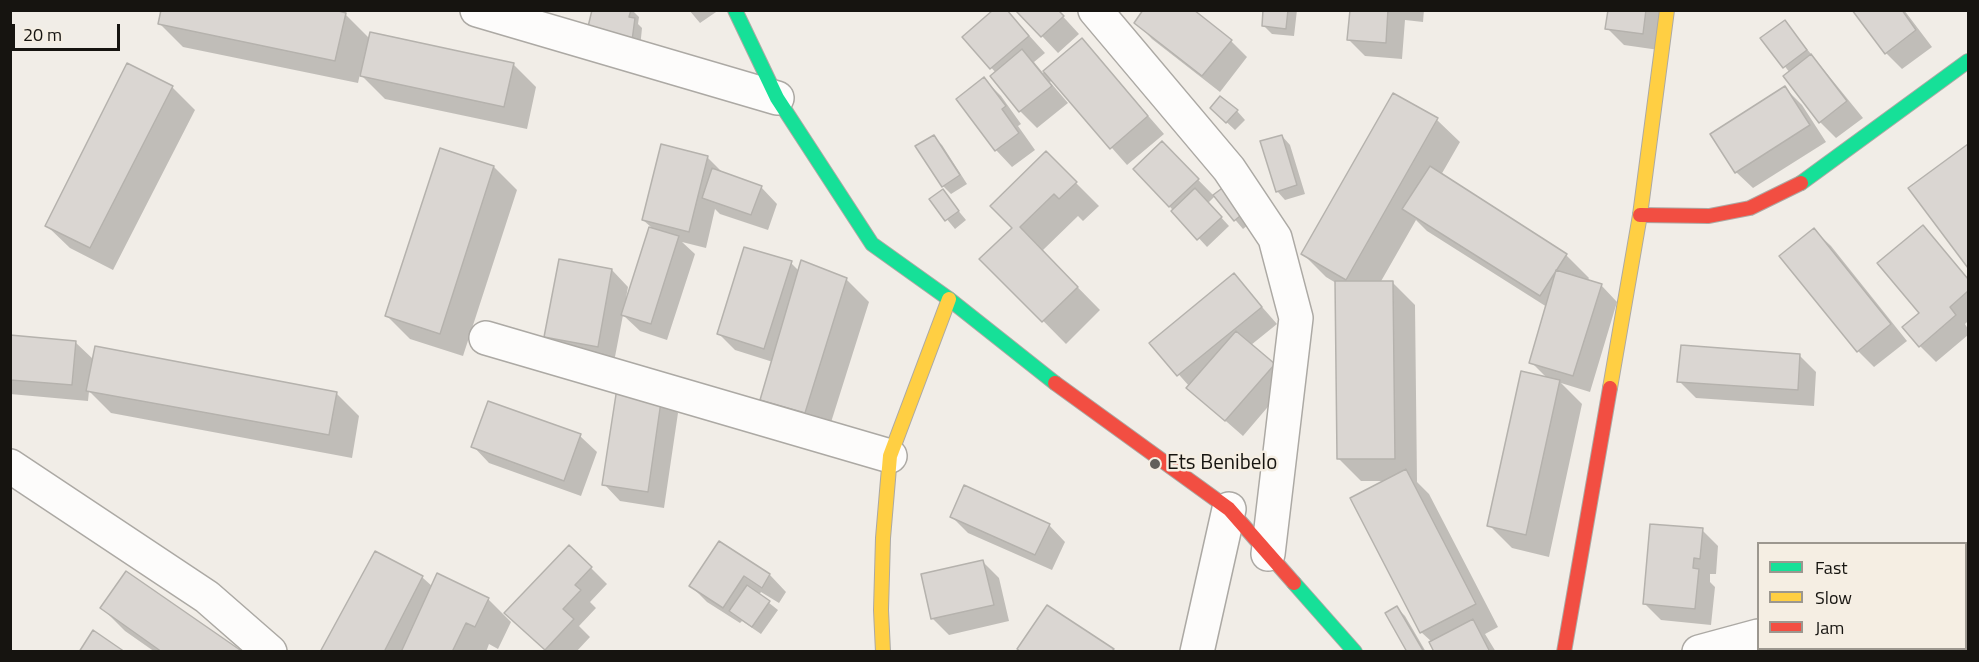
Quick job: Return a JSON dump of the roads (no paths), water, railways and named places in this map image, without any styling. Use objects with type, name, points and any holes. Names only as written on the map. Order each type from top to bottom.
[{"type":"main road","points":[[735,10],[777,98],[872,244],[949,299],[1061,388],[1229,509],[1355,651]]},
{"type":"main road","points":[[1564,651],[1640,215],[1667,10]]},
{"type":"main road","points":[[1640,215],[1709,216],[1750,208],[1775,197],[1810,178],[1968,62]]},
{"type":"main road","points":[[883,651],[881,610],[883,538],[891,456],[949,299]]},
{"type":"street","points":[[477,10],[777,98]]},
{"type":"street","points":[[1095,10],[1228,169],[1275,238],[1296,318],[1268,554]]},
{"type":"street","points":[[486,338],[891,456]]},
{"type":"street","points":[[10,466],[207,597],[270,651]]},
{"type":"street","points":[[1197,651],[1229,509]]},
{"type":"street","points":[[1699,651],[1757,636]]},
{"type":"place","name":"Ets Benibelo","points":[[1155,464]]}]
